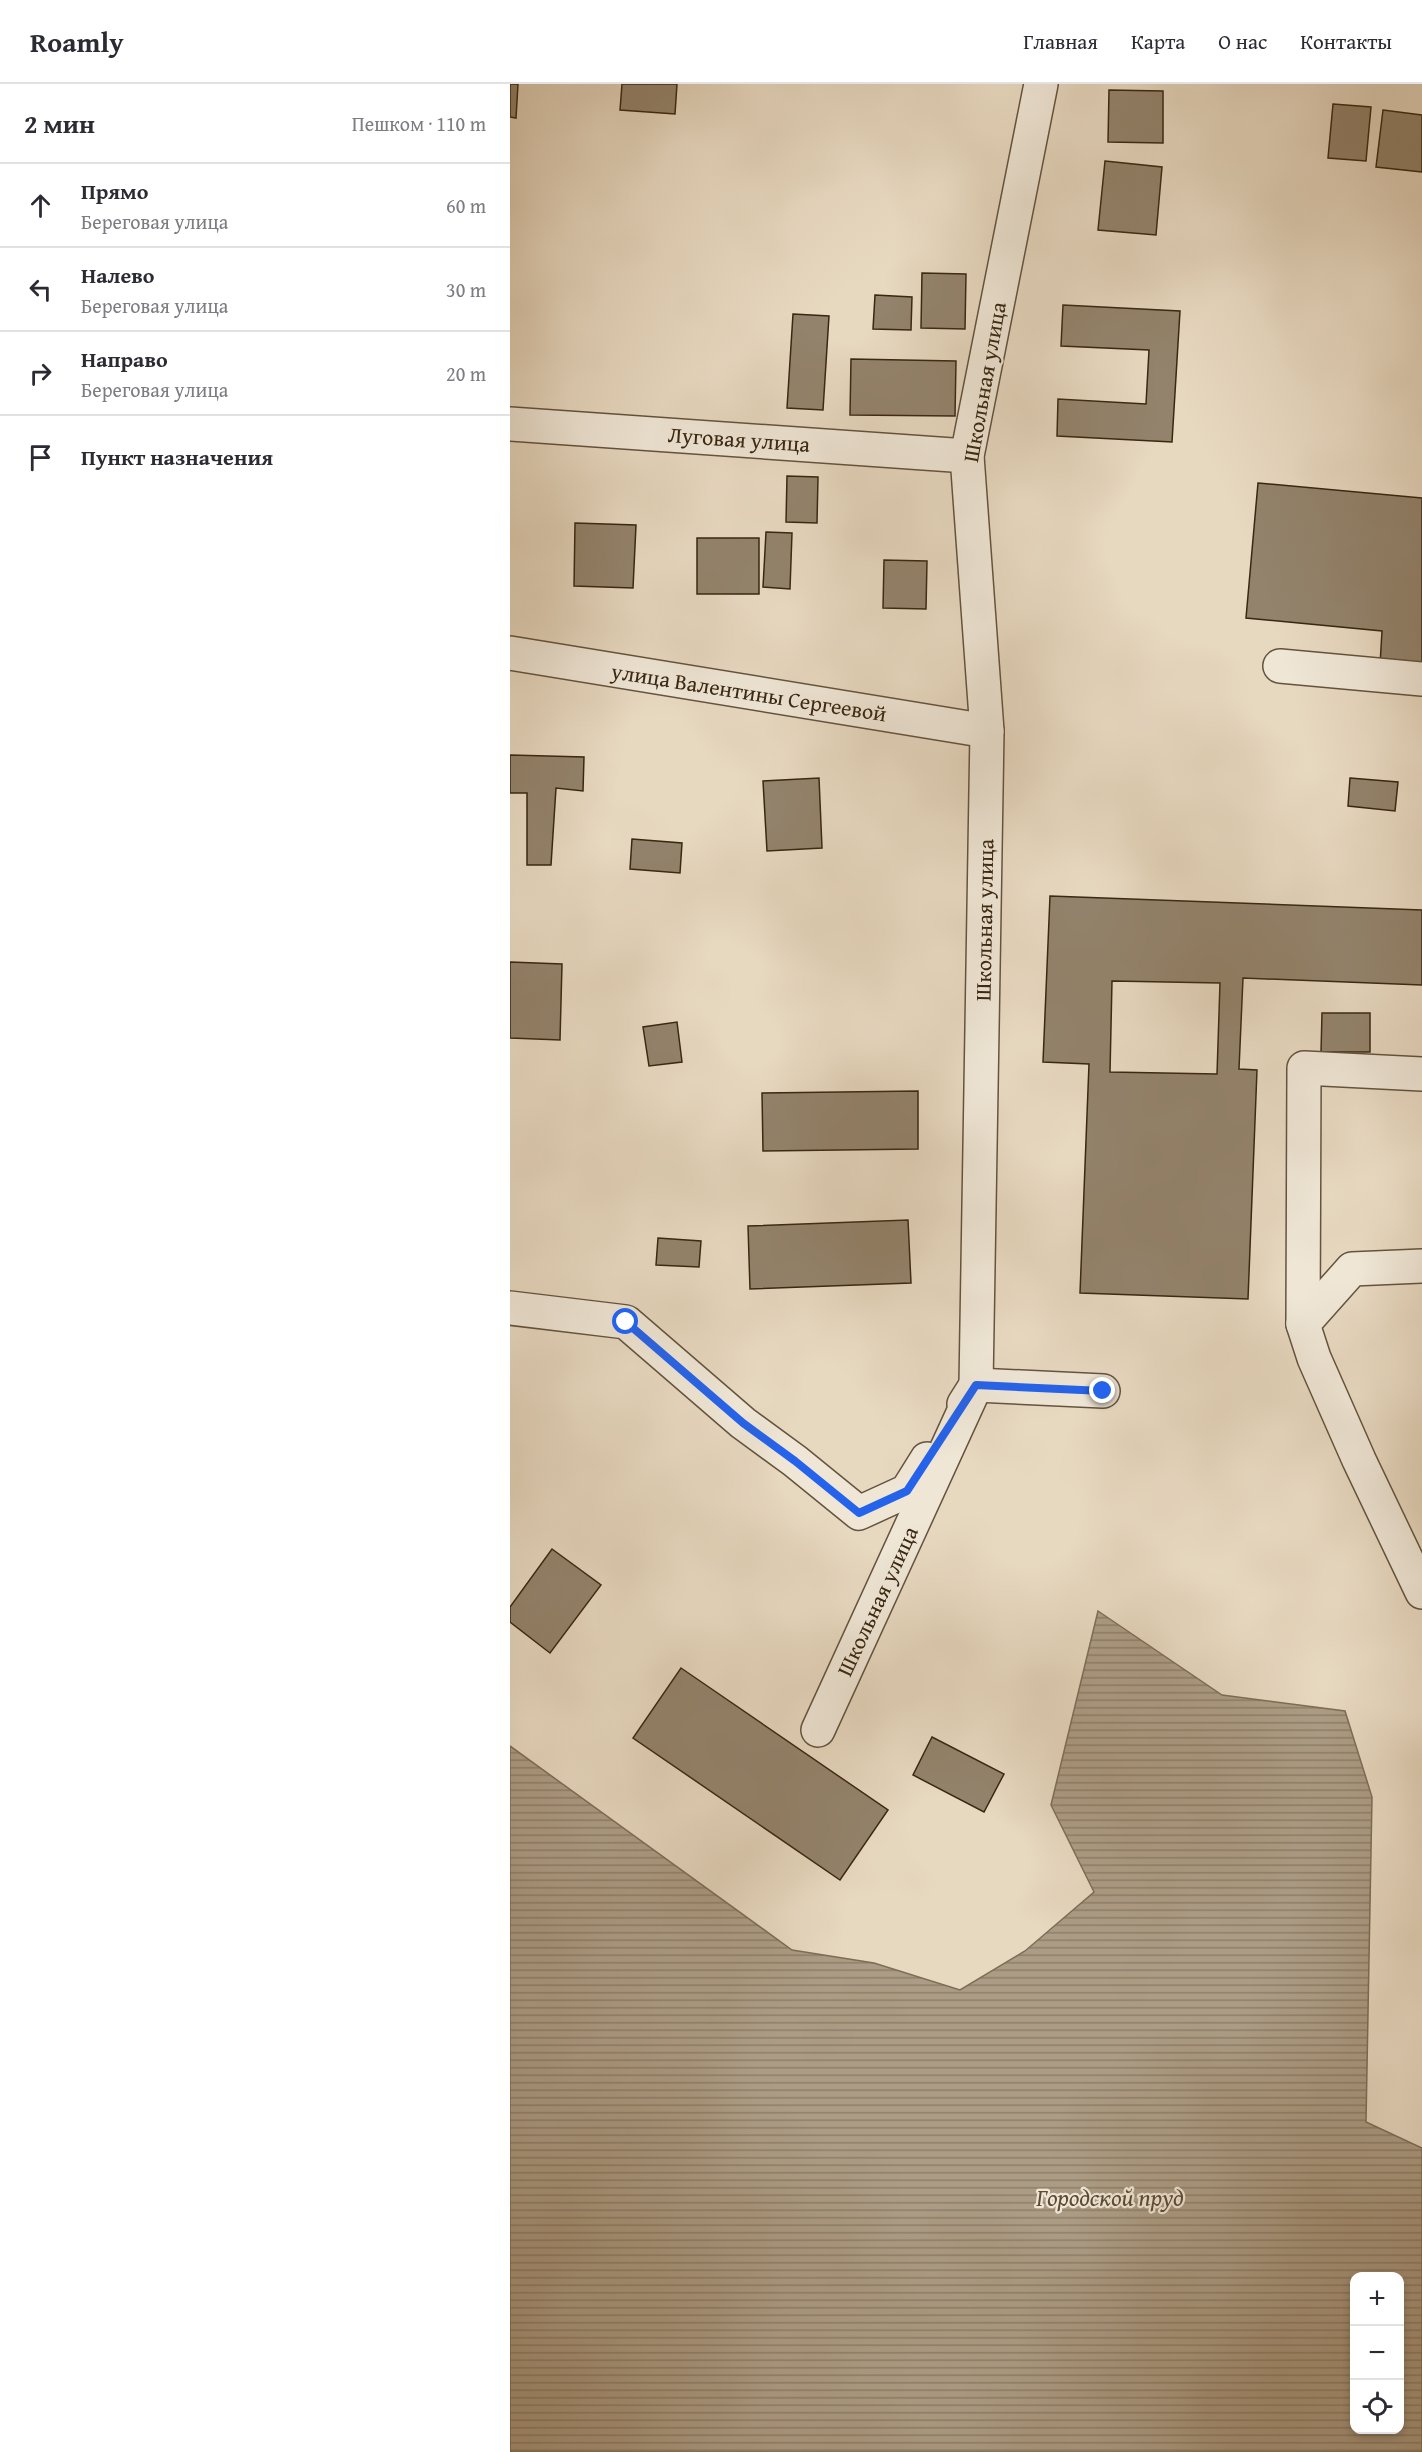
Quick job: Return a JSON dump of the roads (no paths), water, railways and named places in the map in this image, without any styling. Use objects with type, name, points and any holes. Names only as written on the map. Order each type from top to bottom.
[{"type":"street","name":"Школьная улица","points":[[818,1730],[976,1385],[987,731],[967,456],[1041,84]]},
{"type":"street","name":"Луговая улица","points":[[510,424],[967,456]]},
{"type":"street","name":"улица Валентины Сергеевой","points":[[510,653],[987,731]]},
{"type":"street","points":[[1280,666],[1422,679]]},
{"type":"street","points":[[1422,1074],[1304,1068],[1303,1324],[1314,1358],[1422,1592]]},
{"type":"street","points":[[1303,1324],[1352,1269],[1422,1266]]},
{"type":"street","points":[[510,1308],[626,1322],[743,1423],[795,1461],[859,1513],[907,1491],[976,1385],[1103,1391]]},
{"type":"water","name":"Городской пруд","points":[[1098,1611],[1222,1695],[1345,1711],[1372,1797],[1366,2122],[1422,2148],[1422,2452],[510,2452],[510,1746],[792,1950],[874,1963],[960,1990],[1025,1951],[1094,1892],[1051,1805]]}]
